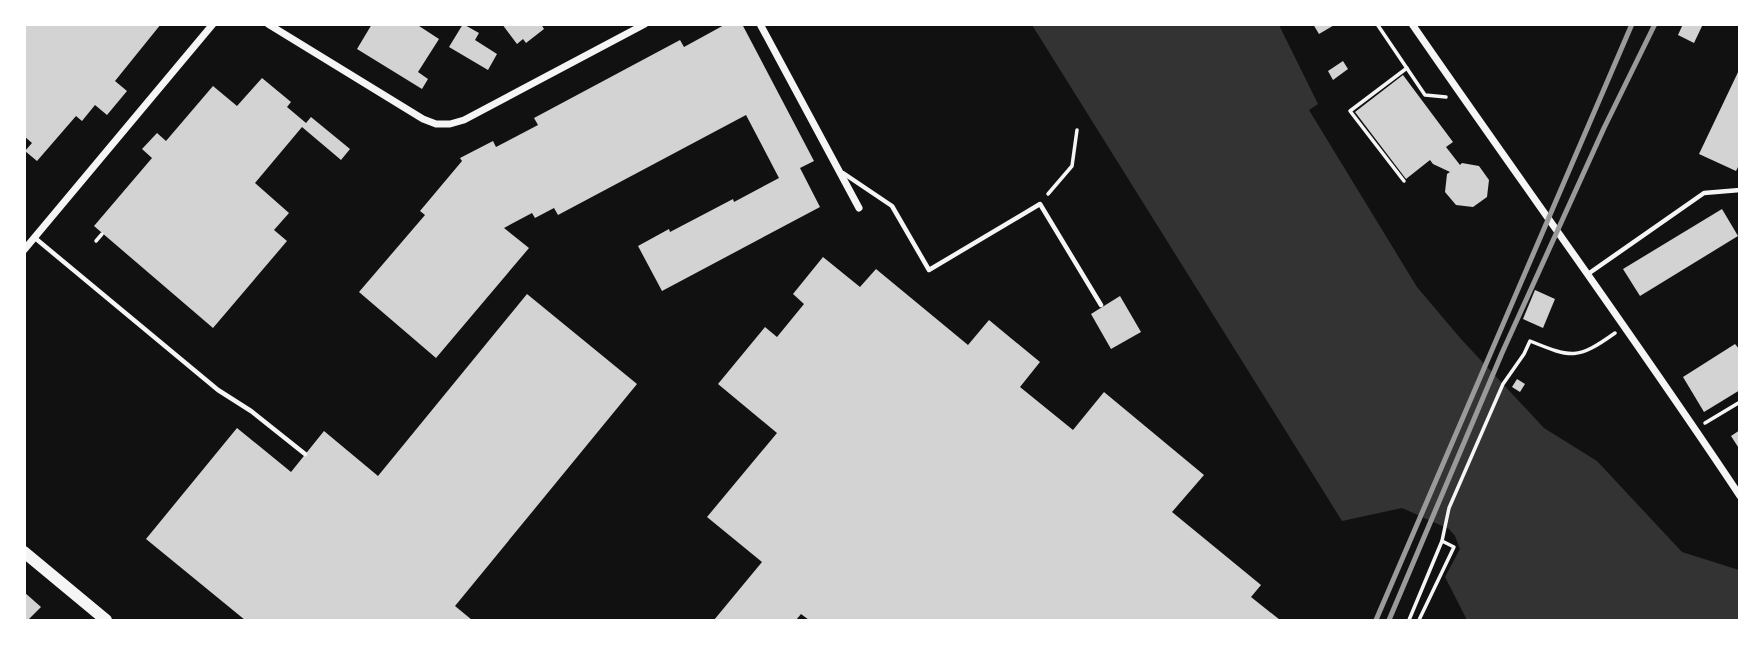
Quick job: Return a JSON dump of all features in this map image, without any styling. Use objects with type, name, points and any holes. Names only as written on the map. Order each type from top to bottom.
[{"type":"main road","points":[[24,552],[106,621]]},
{"type":"street","points":[[24,250],[213,24]]},
{"type":"street","points":[[268,24],[408,112],[436,124],[464,120],[645,24]]},
{"type":"street","points":[[760,24],[859,208]]},
{"type":"street","points":[[1412,24],[1625,326],[1740,496]]},
{"type":"lane","points":[[839,171],[892,206],[929,270],[1040,204],[1101,304]]},
{"type":"lane","points":[[1588,274],[1704,193],[1740,190]]},
{"type":"lane","points":[[35,238],[218,390],[251,411],[305,454]]},
{"type":"path","points":[[1377,24],[1425,95],[1464,100]]},
{"type":"path","points":[[1404,181],[1350,111],[1407,68]]},
{"type":"path","points":[[1040,204],[1072,166],[1077,130]]},
{"type":"path","points":[[96,241],[102,234]]},
{"type":"path","points":[[1409,621],[1442,541],[1449,508],[1503,384],[1530,341],[1559,353],[1579,355],[1625,326]]},
{"type":"path","points":[[1695,429],[1740,402]]},
{"type":"path","points":[[1419,621],[1454,547],[1442,541]]},
{"type":"shaded area","points":[[1032,25],[1279,25],[1318,104],[1309,110],[1417,287],[1461,339],[1544,428],[1597,461],[1682,552],[1739,570],[1739,620],[1467,620],[1445,577],[1460,549],[1449,529],[1402,508],[1342,521]]},
{"type":"building","points":[[24,24],[161,24],[115,81],[127,91],[107,115],[95,105],[82,121],[76,116],[37,161],[25,151],[32,143],[24,136]]},
{"type":"building","points":[[372,24],[416,24],[439,39],[418,72],[428,79],[422,89],[357,49]]},
{"type":"building","points":[[463,24],[479,33],[475,40],[497,54],[488,70],[449,47]]},
{"type":"building","points":[[502,24],[541,24],[544,29],[526,43],[523,39],[517,44]]},
{"type":"building","points":[[726,24],[742,24],[814,161],[800,168],[820,207],[662,291],[638,246],[779,178],[746,115],[558,215],[554,208],[535,218],[532,213],[504,228],[529,248],[436,358],[359,292],[425,215],[420,211],[462,161],[460,158],[493,141],[496,147],[538,125],[534,118],[680,40],[684,47]]},
{"type":"building","points":[[1313,24],[1336,24],[1319,34]]},
{"type":"building","points":[[1683,24],[1703,24],[1694,43],[1678,35]]},
{"type":"building","points":[[1343,61],[1348,69],[1333,80],[1328,71]]},
{"type":"building","points":[[1740,68],[1740,163],[1736,171],[1699,154]]},
{"type":"building","points":[[1403,75],[1453,142],[1446,147],[1460,165],[1462,163],[1479,166],[1489,180],[1487,197],[1473,207],[1456,205],[1445,192],[1447,174],[1450,172],[1430,160],[1406,179],[1355,112]]},
{"type":"building","points":[[262,78],[291,102],[287,107],[306,123],[311,117],[350,149],[341,160],[302,127],[255,183],[289,213],[274,230],[287,241],[213,328],[94,226],[152,158],[142,149],[157,133],[166,141],[213,86],[237,106]]},
{"type":"building","points":[[1722,209],[1738,236],[1640,296],[1623,269]]},
{"type":"building","points":[[823,257],[860,287],[876,269],[968,345],[989,320],[1040,362],[1020,387],[1073,430],[1104,392],[1204,475],[1172,512],[1261,585],[1251,597],[1280,620],[809,620],[801,614],[796,620],[714,620],[762,562],[707,517],[777,433],[718,384],[765,327],[777,337],[804,304],[793,294]]},
{"type":"building","points":[[1535,290],[1555,299],[1543,328],[1523,319]]},
{"type":"building","points":[[527,294],[637,384],[455,606],[472,620],[245,620],[146,539],[237,428],[291,472],[324,431],[378,476]]},
{"type":"building","points":[[1120,296],[1141,332],[1111,349],[1091,314]]},
{"type":"building","points":[[1735,344],[1740,350],[1740,390],[1704,412],[1683,377]]},
{"type":"building","points":[[1517,379],[1525,384],[1520,392],[1512,387]]},
{"type":"building","points":[[1740,430],[1740,450],[1731,436]]},
{"type":"building","points":[[24,592],[41,607],[28,620],[24,620]]},
{"type":"railway","points":[[1376,620],[1632,24]]},
{"type":"railway","points":[[1389,620],[1502,353],[1604,128],[1655,24]]}]
